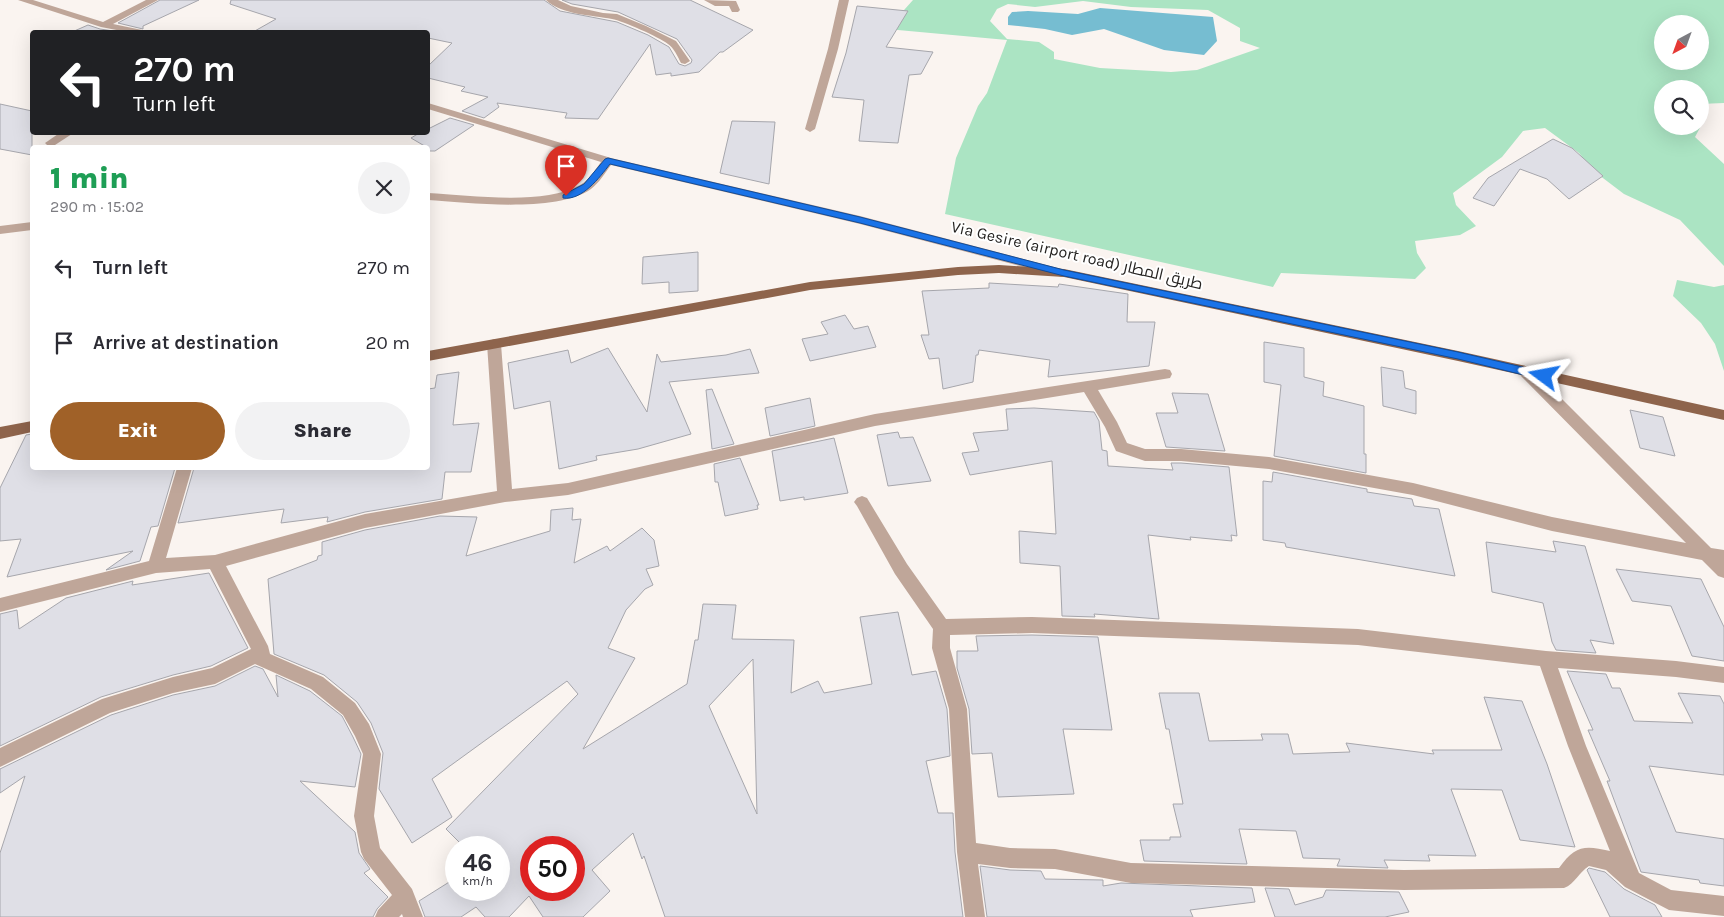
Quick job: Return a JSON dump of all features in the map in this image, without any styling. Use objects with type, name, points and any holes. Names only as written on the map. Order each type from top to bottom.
[{"type":"main road","points":[[430,356],[810,286],[958,271],[999,269],[1064,273]]},
{"type":"main road","name":"Via Gesire (airport road) طريق المطار","points":[[1064,273],[1458,356],[1724,415]]},
{"type":"main road","points":[[0,433],[30,428]]},
{"type":"street","points":[[23,0],[104,25],[129,30]]},
{"type":"street","points":[[104,25],[153,0]]},
{"type":"street","points":[[551,0],[568,8],[603,16],[614,16],[643,28],[673,43],[685,61]]},
{"type":"street","points":[[709,0],[715,3],[733,3],[735,10]]},
{"type":"street","points":[[810,129],[833,49],[844,0]]},
{"type":"street","name":"Via Gesire (airport road) طريق المطار","points":[[430,107],[608,161],[860,220],[1064,273]]},
{"type":"street","points":[[51,143],[65,135]]},
{"type":"street","points":[[430,197],[534,200],[566,196],[587,186],[608,161]]},
{"type":"street","points":[[0,230],[30,226]]},
{"type":"street","points":[[494,344],[505,496]]},
{"type":"street","points":[[1526,372],[1724,571]]},
{"type":"street","points":[[0,605],[156,566],[215,562],[365,521],[505,496],[568,489],[875,420],[1165,374]]},
{"type":"street","points":[[1088,386],[1112,426],[1121,447],[1145,455],[1181,455],[1269,463],[1413,489],[1552,524],[1706,552],[1724,557]]},
{"type":"street","points":[[156,566],[183,470]]},
{"type":"street","points":[[862,502],[901,569],[942,627],[941,648],[958,708],[967,852],[976,917]]},
{"type":"street","points":[[215,562],[262,652],[260,658],[317,683],[349,708],[362,730],[372,754],[364,816],[371,852],[405,896],[413,917]]},
{"type":"street","points":[[942,627],[1032,625],[1358,637],[1724,675]]},
{"type":"street","points":[[0,758],[74,720],[108,705],[173,685],[215,676],[262,652]]},
{"type":"street","points":[[1546,658],[1577,746],[1632,880]]},
{"type":"street","points":[[967,852],[1010,858],[1055,859],[1131,873],[1404,880],[1564,878],[1574,864],[1588,856],[1611,861],[1632,880],[1669,900],[1724,906]]},
{"type":"street","points":[[386,917],[405,896]]},
{"type":"green space","points":[[913,0],[1724,0],[1724,103],[1709,104],[1709,80],[1654,80],[1654,135],[1696,135],[1695,137],[1724,164],[1724,266],[1680,220],[1624,194],[1595,172],[1579,153],[1545,128],[1523,131],[1502,157],[1453,193],[1456,205],[1476,226],[1460,235],[1415,241],[1417,253],[1426,268],[1415,279],[1281,273],[1273,287],[945,214],[956,158],[978,106],[987,93],[1007,40],[887,29]],"holes":[[[1083,1],[1131,7],[1208,10],[1240,28],[1240,41],[1260,48],[1197,70],[1171,72],[1100,68],[1054,59],[1054,52],[1039,42],[1007,39],[990,21],[997,9],[1008,4],[1035,7]]]},
{"type":"green space","points":[[1677,280],[1714,287],[1724,285],[1724,371],[1715,344],[1701,323],[1673,296]]},
{"type":"water","points":[[1100,8],[1213,17],[1217,41],[1204,55],[1164,50],[1104,29],[1072,35],[1045,29],[1008,25],[1008,17],[1012,12],[1078,14]]},
{"type":"building","points":[[160,0],[199,0],[143,26],[143,29],[118,23]]},
{"type":"building","points":[[231,0],[544,0],[560,11],[617,22],[648,35],[669,47],[679,64],[685,66],[691,63],[692,60],[677,39],[618,12],[572,4],[562,0],[690,0],[753,30],[723,52],[720,52],[699,72],[671,76],[671,73],[656,75],[650,44],[598,119],[565,118],[567,113],[497,103],[499,107],[484,118],[462,111],[488,97],[461,91],[465,87],[430,78],[430,64],[452,43],[430,38],[430,30],[257,30],[276,19],[230,4]]},
{"type":"building","points":[[857,6],[908,11],[886,47],[933,52],[921,74],[909,75],[898,143],[859,141],[864,100],[832,97],[846,53]]},
{"type":"building","points":[[88,25],[107,30],[77,30]]},
{"type":"building","points":[[0,104],[30,111],[32,145],[30,145],[30,155],[0,149]]},
{"type":"building","points":[[450,118],[474,125],[435,151],[430,151],[430,145],[423,145],[411,138],[416,135],[430,135],[430,128]]},
{"type":"building","points":[[732,121],[775,122],[769,184],[720,173]]},
{"type":"building","points":[[1553,139],[1572,148],[1603,176],[1569,199],[1547,179],[1520,169],[1494,206],[1473,198],[1488,178]]},
{"type":"building","points":[[698,252],[698,291],[669,293],[669,282],[642,284],[643,257]]},
{"type":"building","points":[[989,283],[1058,287],[1059,284],[1128,294],[1127,322],[1155,322],[1149,366],[1048,377],[1050,360],[979,350],[978,355],[976,355],[973,382],[943,389],[939,358],[929,359],[921,335],[929,335],[922,291],[989,288]]},
{"type":"building","points":[[845,315],[854,329],[868,326],[876,347],[810,361],[802,339],[828,334],[821,322]]},
{"type":"building","points":[[1264,342],[1304,348],[1304,377],[1324,382],[1323,396],[1364,406],[1366,473],[1274,456],[1281,385],[1264,382]]},
{"type":"building","points":[[608,348],[647,412],[657,354],[661,362],[726,355],[750,349],[759,373],[669,382],[691,434],[638,449],[596,456],[597,460],[559,469],[550,401],[514,409],[508,363],[568,350],[571,363]]},
{"type":"building","points":[[1381,367],[1403,371],[1405,388],[1416,391],[1416,414],[1383,406]]},
{"type":"building","points":[[459,372],[453,425],[479,423],[471,472],[445,472],[442,499],[365,512],[327,522],[328,517],[281,523],[284,509],[178,523],[193,470],[430,470],[430,389],[435,388],[437,375]]},
{"type":"building","points":[[712,389],[734,444],[712,449],[706,390]]},
{"type":"building","points":[[1172,393],[1208,394],[1225,451],[1166,447],[1156,413],[1178,413]]},
{"type":"building","points":[[810,398],[815,426],[770,436],[765,408]]},
{"type":"building","points":[[1034,408],[1094,412],[1099,421],[1102,450],[1107,451],[1108,466],[1173,470],[1171,463],[1181,463],[1229,467],[1237,536],[1231,535],[1232,541],[1190,537],[1191,540],[1148,535],[1159,619],[1094,614],[1095,617],[1062,616],[1060,566],[1020,563],[1019,531],[1056,534],[1052,461],[970,475],[962,453],[979,451],[973,433],[1008,430],[1006,409]]},
{"type":"building","points":[[1630,410],[1663,417],[1675,456],[1640,448]]},
{"type":"building","points":[[898,432],[900,438],[913,437],[931,481],[888,486],[877,435]]},
{"type":"building","points":[[30,434],[30,470],[174,470],[158,526],[151,527],[140,561],[106,570],[133,551],[7,577],[21,539],[0,541],[0,488],[26,435]]},
{"type":"building","points":[[834,438],[848,493],[804,500],[804,497],[780,501],[772,451]]},
{"type":"building","points":[[740,458],[759,505],[757,505],[758,509],[725,516],[718,482],[715,482],[714,464]]},
{"type":"building","points":[[1273,472],[1367,489],[1367,492],[1412,499],[1414,506],[1439,509],[1455,576],[1286,547],[1285,543],[1263,540],[1263,481],[1272,482]]},
{"type":"building","points":[[573,508],[572,520],[581,519],[574,563],[607,546],[610,551],[642,528],[654,540],[659,566],[646,569],[653,585],[645,589],[626,610],[608,648],[635,658],[583,749],[687,684],[695,640],[698,640],[703,604],[736,605],[732,639],[794,640],[791,693],[818,681],[824,693],[872,684],[860,617],[898,612],[912,675],[936,671],[947,709],[950,756],[926,761],[938,813],[953,813],[955,852],[963,917],[665,917],[644,856],[642,859],[633,833],[592,870],[610,891],[583,917],[543,917],[532,901],[585,901],[585,836],[520,836],[520,901],[524,901],[509,917],[485,917],[476,907],[461,917],[425,917],[419,901],[445,885],[445,901],[510,901],[510,836],[453,836],[446,829],[578,694],[567,681],[432,779],[452,817],[412,843],[379,789],[383,753],[371,723],[357,702],[324,675],[274,654],[268,579],[317,560],[318,556],[322,555],[322,542],[365,530],[440,516],[477,517],[466,556],[550,531],[551,510]],"holes":[[[753,659],[757,814],[709,706]]]},
{"type":"building","points":[[1553,541],[1585,546],[1614,644],[1590,640],[1596,653],[1556,650],[1552,642],[1543,603],[1492,592],[1486,542],[1556,552]]},
{"type":"building","points":[[1616,569],[1701,579],[1724,627],[1724,661],[1692,656],[1671,606],[1632,601]]},
{"type":"building","points":[[209,573],[248,648],[211,666],[173,675],[101,697],[0,746],[0,614],[17,610],[19,629],[66,598],[133,581],[132,585]]},
{"type":"building","points":[[976,636],[1098,637],[1112,730],[1063,729],[1074,794],[998,797],[992,753],[972,754],[969,709],[957,668],[957,651],[978,651]]},
{"type":"building","points":[[255,666],[263,669],[278,697],[276,675],[310,691],[342,716],[361,754],[355,787],[300,781],[355,832],[359,853],[370,869],[364,873],[388,897],[377,909],[373,917],[0,917],[0,853],[25,776],[0,793],[0,769],[111,715],[173,695],[215,686]]},
{"type":"building","points":[[1567,671],[1606,674],[1612,688],[1620,688],[1634,721],[1693,723],[1678,693],[1720,696],[1724,704],[1724,775],[1649,766],[1676,832],[1724,839],[1724,886],[1700,883],[1699,880],[1641,872],[1607,781],[1610,781],[1588,730],[1593,730]]},
{"type":"building","points":[[1159,693],[1199,693],[1209,741],[1263,740],[1261,734],[1288,734],[1293,754],[1350,752],[1346,743],[1434,754],[1432,750],[1502,750],[1484,697],[1522,701],[1547,764],[1575,847],[1520,840],[1502,790],[1451,789],[1476,856],[1428,855],[1430,861],[1384,860],[1388,868],[1337,866],[1340,859],[1303,858],[1296,831],[1239,829],[1247,864],[1144,861],[1140,840],[1170,840],[1170,837],[1181,837],[1173,804],[1183,804],[1169,729],[1166,729]]},
{"type":"building","points":[[980,866],[1010,870],[1041,871],[1045,879],[1103,880],[1103,886],[1121,883],[1252,888],[1255,902],[1190,910],[1193,917],[987,917]]},
{"type":"building","points":[[1589,868],[1605,872],[1624,889],[1655,905],[1662,917],[1610,917],[1587,870]]},
{"type":"building","points":[[1265,888],[1289,889],[1295,905],[1323,897],[1326,890],[1399,892],[1409,912],[1385,917],[1275,917]]},
{"type":"route","points":[[566,196],[587,186],[608,161],[860,220],[1064,273],[1458,356],[1544,376]]}]
